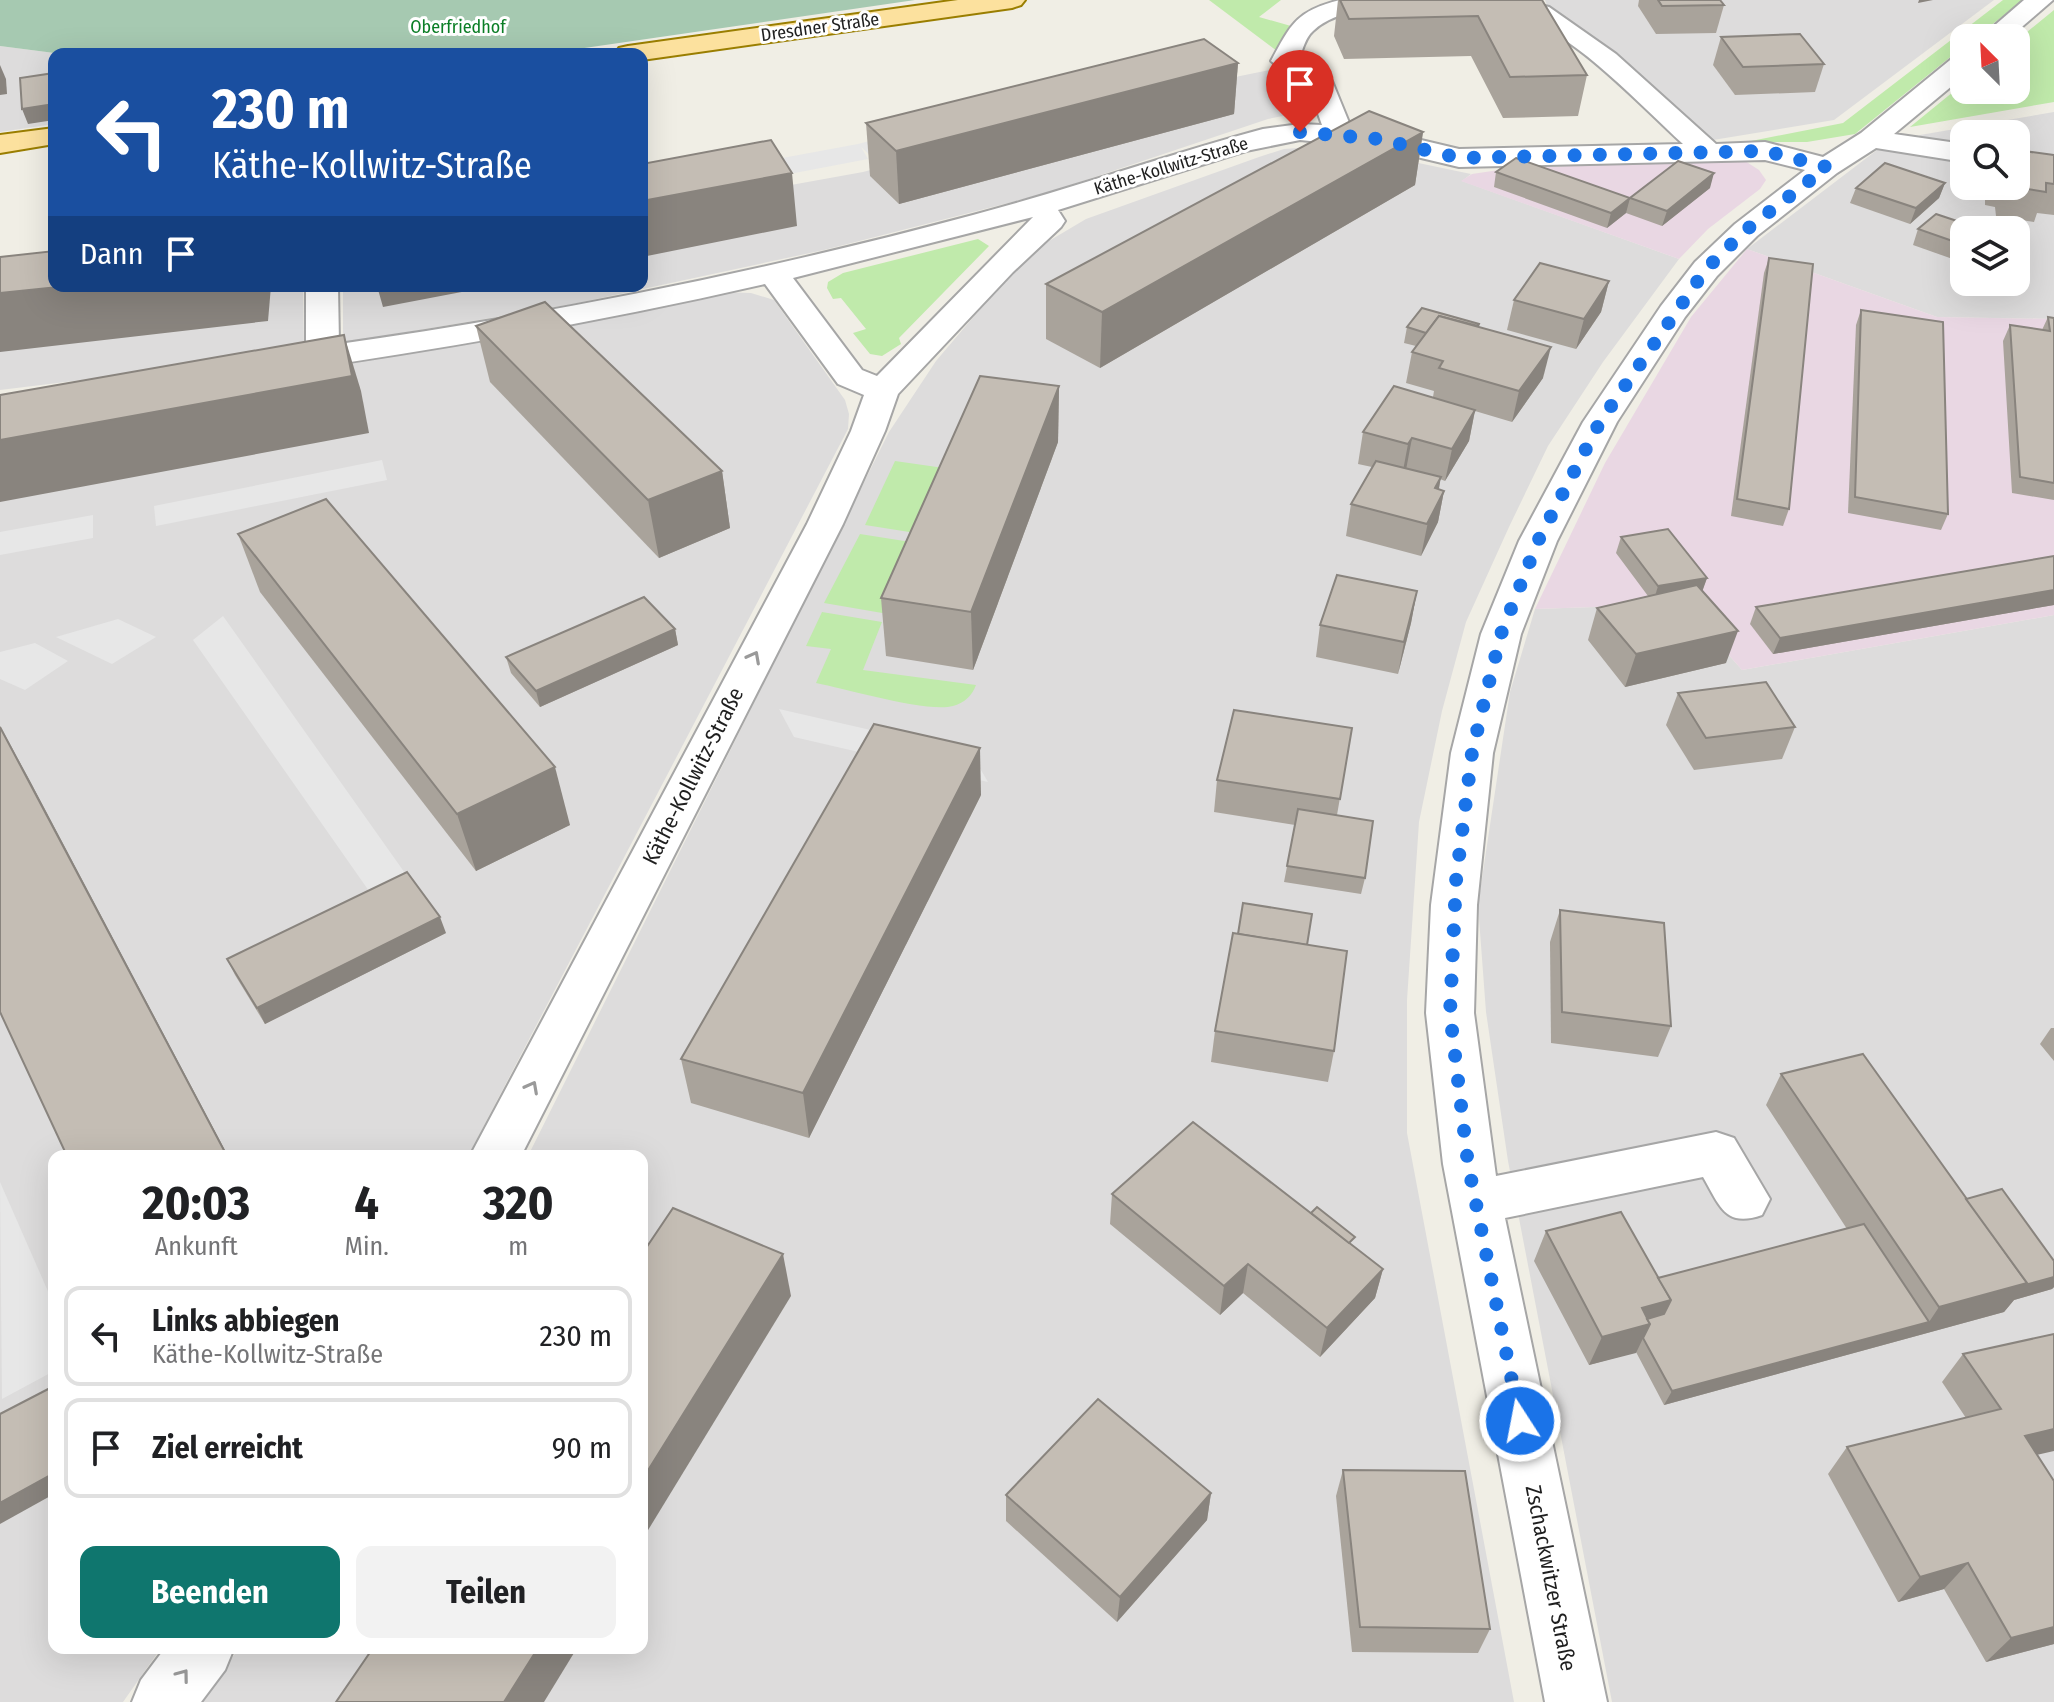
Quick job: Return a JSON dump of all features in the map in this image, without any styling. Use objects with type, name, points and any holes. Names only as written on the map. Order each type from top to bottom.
[{"type":"main road","name":"Dresdner Straße","points":[[648,51],[1012,0]]},
{"type":"main road","points":[[0,144],[48,137]]},
{"type":"street","points":[[1330,134],[1336,125],[1322,87],[1284,61],[1295,37],[1323,15],[1344,7],[1409,0],[1439,4]]},
{"type":"street","points":[[2010,24],[2040,0]]},
{"type":"street","points":[[1510,7],[1540,12],[1607,60],[1707,151]]},
{"type":"street","name":"Zschackwitzer Straße","points":[[1576,1702],[1468,1164],[1450,1013],[1454,905],[1472,753],[1501,634],[1538,541],[1587,446],[1672,313],[1706,269],[1746,230],[1827,167],[1871,139],[1950,74]]},
{"type":"street","name":"Käthe-Kollwitz-Straße","points":[[254,367],[586,311],[774,274],[1041,206],[1262,138],[1300,132],[1379,139],[1459,158],[1765,151],[1827,167]]},
{"type":"street","points":[[1871,139],[1950,151]]},
{"type":"street","name":"Käthe-Kollwitz-Straße","points":[[498,1150],[825,524],[868,431],[882,391],[1002,265],[1050,221],[1041,206]]},
{"type":"street","points":[[774,274],[850,377],[882,391]]},
{"type":"street","points":[[322,292],[323,356]]},
{"type":"street","points":[[1477,1202],[1716,1153],[1744,1199]]},
{"type":"street","points":[[163,1702],[199,1654]]},
{"type":"shaded area","points":[[1545,0],[1994,0],[1962,24],[1950,24],[1950,33],[1834,120],[1713,140],[1627,64],[1548,8]]},
{"type":"shaded area","points":[[0,46],[48,52],[48,125],[0,132]]},
{"type":"shaded area","points":[[1280,68],[1310,92],[1318,109],[1268,119],[1047,193],[824,250],[648,288],[648,211],[863,172],[1201,84]]},
{"type":"shaded area","points":[[1136,72],[873,158],[861,147],[868,159],[648,201],[648,183],[858,144]]},
{"type":"shaded area","points":[[2054,112],[2054,160],[2030,157],[2030,120],[2007,120]]},
{"type":"shaded area","points":[[1950,130],[1950,146],[1914,141],[1920,135]]},
{"type":"shaded area","points":[[1312,147],[1361,151],[1471,174],[1462,181],[1679,259],[1603,362],[1548,446],[1509,527],[1466,622],[1442,711],[1419,822],[1407,1000],[1407,1133],[1514,1702],[201,1702],[235,1654],[648,1654],[648,1150],[531,1150],[889,432],[936,361],[1027,254],[1086,219],[1284,149]]},
{"type":"shaded area","points":[[1877,150],[1950,158],[1950,200],[2030,200],[2030,181],[2054,172],[2054,319],[1937,317],[1747,249]]},
{"type":"shaded area","points":[[1725,157],[1745,161],[1759,170],[1766,180],[1760,189],[1708,229],[1679,259],[1461,181],[1472,174],[1499,170]]},
{"type":"shaded area","points":[[1747,249],[1937,317],[2054,319],[2054,615],[1742,670],[1684,604],[1535,609],[1605,463],[1691,317]]},
{"type":"shaded area","points":[[157,292],[303,292],[304,349],[0,390],[0,309]]},
{"type":"shaded area","points":[[343,292],[629,292],[573,304],[343,343]]},
{"type":"shaded area","points":[[723,292],[751,293],[774,300],[845,400],[849,414],[848,429],[471,1150],[48,1150],[48,1654],[157,1654],[123,1702],[0,1702],[0,412],[346,364],[578,324]]},
{"type":"shaded area","points":[[382,460],[387,480],[156,526],[154,506]]},
{"type":"shaded area","points":[[93,515],[93,538],[0,555],[0,532]]},
{"type":"shaded area","points":[[1684,604],[1742,670],[2054,615],[2054,1702],[1612,1702],[1508,1161],[1486,1012],[1478,905],[1510,692],[1535,609]]},
{"type":"shaded area","points":[[223,616],[412,883],[369,891],[193,640]]},
{"type":"shaded area","points":[[118,619],[156,637],[112,664],[56,637]]},
{"type":"shaded area","points":[[35,643],[68,661],[25,690],[0,679],[0,652]]},
{"type":"shaded area","points":[[779,709],[971,753],[988,782],[794,737]]},
{"type":"shaded area","points":[[0,1182],[48,1291],[48,1374],[2,1399]]},
{"type":"green space","name":"Oberfriedhof","points":[[0,0],[915,0],[584,48],[48,48],[48,52],[0,46]]},
{"type":"green space","points":[[1209,0],[1281,0],[1259,17],[1291,26],[1277,51]]},
{"type":"green space","points":[[2003,0],[2023,0],[1993,24],[1972,24]]},
{"type":"green space","points":[[2054,10],[2054,102],[1910,127],[1950,94],[1950,104],[2030,104],[2030,30]]},
{"type":"green space","points":[[1950,41],[1950,57],[1855,134],[1807,142],[1746,142],[1843,123]]},
{"type":"green space","points":[[978,239],[989,246],[899,338],[901,344],[882,356],[870,354],[853,333],[866,329],[841,298],[833,299],[827,288],[828,282],[843,273]]},
{"type":"green space","points":[[895,461],[951,469],[922,534],[865,525]]},
{"type":"green space","points":[[860,534],[917,543],[888,614],[824,603]]},
{"type":"green space","points":[[822,612],[882,622],[863,670],[976,685],[970,696],[961,703],[941,707],[906,703],[816,683],[831,649],[806,646]]},
{"type":"building","points":[[1340,0],[1542,0],[1587,75],[1510,77],[1478,16],[1349,19]]},
{"type":"building","points":[[1658,0],[1720,0],[1724,5],[1662,6]]},
{"type":"building","points":[[1800,34],[1824,64],[1743,67],[1721,37]]},
{"type":"building","points":[[1204,39],[1238,63],[896,151],[866,123]]},
{"type":"building","points":[[48,74],[48,105],[22,109],[20,78]]},
{"type":"building","points":[[1369,111],[1423,132],[1102,312],[1046,284]]},
{"type":"building","points":[[771,140],[792,173],[648,200],[648,163]]},
{"type":"building","points":[[2030,152],[2054,155],[2054,184],[2046,183],[2046,192],[2030,189]]},
{"type":"building","points":[[1516,158],[1630,198],[1611,213],[1496,172]]},
{"type":"building","points":[[1678,161],[1714,173],[1667,211],[1630,198]]},
{"type":"building","points":[[1885,163],[1945,183],[1916,208],[1856,188]]},
{"type":"building","points":[[1936,214],[1950,219],[1950,240],[1918,229]]},
{"type":"building","points":[[48,252],[48,288],[0,293],[0,257]]},
{"type":"building","points":[[1769,258],[1813,264],[1789,509],[1737,499]]},
{"type":"building","points":[[1540,263],[1609,281],[1584,319],[1514,300]]},
{"type":"building","points":[[545,302],[722,471],[648,500],[476,326]]},
{"type":"building","points":[[1422,308],[1479,324],[1439,316],[1426,333],[1407,327]]},
{"type":"building","points":[[1861,310],[1943,322],[1948,514],[1855,497]]},
{"type":"building","points":[[1439,316],[1551,347],[1519,391],[1439,368],[1443,361],[1412,352]]},
{"type":"building","points":[[2048,317],[2054,318],[2054,483],[2020,477],[2010,325],[2050,331]]},
{"type":"building","points":[[344,335],[352,376],[0,440],[0,395]]},
{"type":"building","points":[[980,376],[1059,386],[971,612],[881,598]]},
{"type":"building","points":[[1394,386],[1475,410],[1452,449],[1412,438],[1408,444],[1363,432]]},
{"type":"building","points":[[1376,461],[1441,477],[1435,488],[1444,491],[1427,524],[1351,504]]},
{"type":"building","points":[[326,499],[555,767],[457,814],[238,534]]},
{"type":"building","points":[[1668,529],[1707,578],[1658,586],[1621,537]]},
{"type":"building","points":[[2054,556],[2054,590],[1780,638],[1756,607]]},
{"type":"building","points":[[1337,575],[1417,591],[1404,642],[1320,625]]},
{"type":"building","points":[[1697,585],[1738,631],[1636,654],[1597,608]]},
{"type":"building","points":[[644,597],[675,629],[536,691],[506,657]]},
{"type":"building","points":[[1766,682],[1795,727],[1706,738],[1678,693]]},
{"type":"building","points":[[1234,710],[1352,728],[1340,799],[1217,780]]},
{"type":"building","points":[[874,724],[980,748],[803,1093],[681,1059]]},
{"type":"building","points":[[0,727],[224,1150],[64,1150],[0,1012]]},
{"type":"building","points":[[1298,809],[1373,821],[1365,878],[1287,866]]},
{"type":"building","points":[[407,872],[440,917],[257,1008],[227,959]]},
{"type":"building","points":[[1243,903],[1312,914],[1307,945],[1238,934]]},
{"type":"building","points":[[1560,910],[1664,923],[1671,1026],[1562,1012]]},
{"type":"building","points":[[1233,933],[1347,951],[1334,1051],[1215,1031]]},
{"type":"building","points":[[1863,1054],[2027,1283],[1939,1307],[1781,1074]]},
{"type":"building","points":[[1193,1122],[1383,1269],[1327,1328],[1248,1264],[1224,1286],[1112,1194]]},
{"type":"building","points":[[2002,1189],[2054,1261],[2054,1277],[2025,1285],[2027,1283],[1966,1199]]},
{"type":"building","points":[[1317,1207],[1355,1237],[1349,1243],[1311,1213]]},
{"type":"building","points":[[673,1208],[783,1254],[648,1470],[648,1245]]},
{"type":"building","points":[[1621,1212],[1671,1300],[1642,1308],[1650,1324],[1602,1337],[1546,1231]]},
{"type":"building","points":[[1864,1224],[1929,1322],[1672,1391],[1643,1338],[1650,1324],[1647,1319],[1664,1314],[1671,1300],[1658,1278]]},
{"type":"building","points":[[2054,1334],[2054,1429],[2025,1436],[2054,1481],[2054,1627],[2011,1638],[1968,1563],[1920,1577],[1847,1447],[2001,1409],[1963,1354]]},
{"type":"building","points":[[48,1389],[48,1476],[0,1503],[0,1414]]},
{"type":"building","points":[[1098,1399],[1211,1493],[1120,1597],[1006,1495]]},
{"type":"building","points":[[1343,1470],[1465,1471],[1490,1629],[1360,1627]]},
{"type":"building","points":[[369,1654],[534,1654],[504,1702],[336,1702]]},
{"type":"route","points":[[1300,132],[1379,139],[1459,158],[1765,151],[1827,167],[1746,230],[1706,269],[1672,313],[1600,422],[1538,541],[1501,634],[1479,723],[1472,753],[1456,881],[1450,1013],[1468,1164],[1520,1421]]}]
